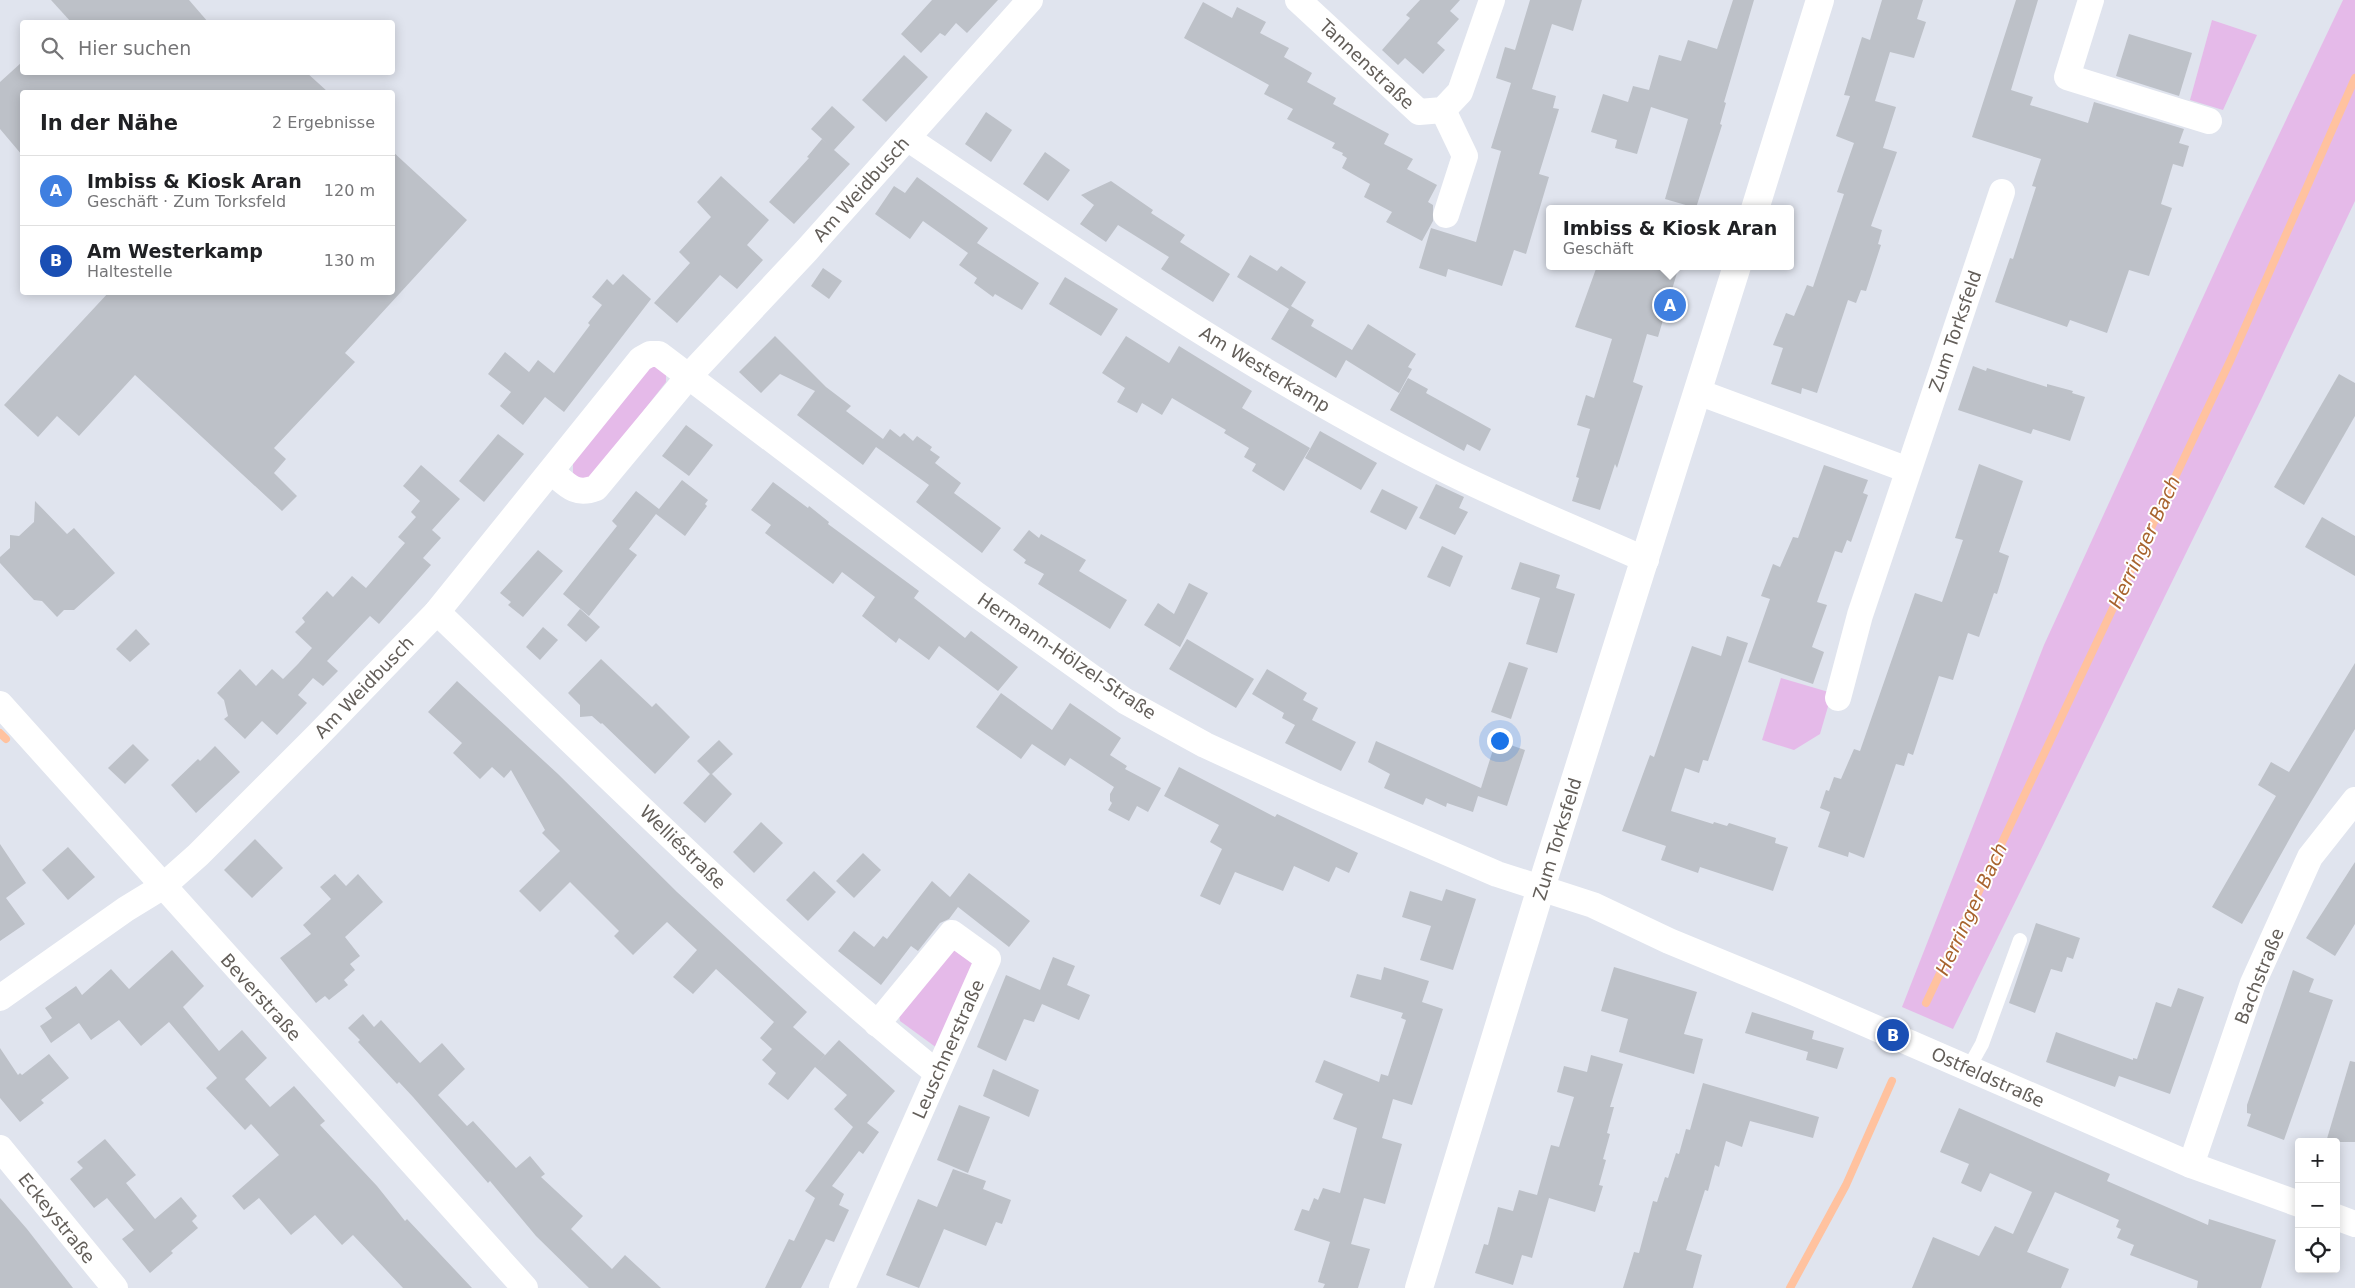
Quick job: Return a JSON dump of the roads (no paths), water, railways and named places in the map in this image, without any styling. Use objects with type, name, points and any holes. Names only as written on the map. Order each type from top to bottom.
[{"type":"main road","points":[[1756,205],[1820,0]]},
{"type":"main road","name":"Zum Torksfeld","points":[[1419,1288],[1541,888],[1646,560],[1736,270]]},
{"type":"street","name":"Am Weidbusch","points":[[552,472],[573,490],[585,492],[596,488],[689,376],[807,250],[1030,0]]},
{"type":"street","name":"Tannenstraße","points":[[1298,0],[1420,112],[1443,110]]},
{"type":"street","points":[[1446,215],[1464,156],[1443,110],[1460,92],[1492,0]]},
{"type":"street","points":[[2091,0],[2067,77],[2209,121]]},
{"type":"street","name":"Am Westerkamp","points":[[907,138],[1089,261],[1241,356],[1337,413],[1440,468],[1646,560]]},
{"type":"street","name":"Zum Torksfeld","points":[[1838,698],[1860,615],[2002,192]]},
{"type":"street","name":"Am Weidbusch","points":[[0,998],[126,909],[162,887],[318,735],[436,612],[552,472],[641,359],[650,354],[659,354],[689,376]]},
{"type":"street","name":"Hermann-Hölzel-Straße","points":[[689,376],[977,595],[1125,701],[1205,745],[1307,792],[1497,874],[1541,888]]},
{"type":"street","points":[[1698,392],[1908,470]]},
{"type":"street","name":"Welliéstraße","points":[[436,612],[737,898],[877,1024],[937,1073]]},
{"type":"street","name":"Beverstraße","points":[[0,704],[162,887],[525,1288]]},
{"type":"street","name":"Bachstraße","points":[[2191,1165],[2253,983],[2310,857],[2355,800]]},
{"type":"street","name":"Ostfeldstraße","points":[[1541,888],[1593,905],[1669,941],[1795,993],[1968,1070],[2191,1165],[2295,1203]]},
{"type":"street","name":"Leuschnerstraße","points":[[842,1288],[988,959],[952,933],[877,1024]]},
{"type":"street","name":"Eckeystraße","points":[[0,1148],[115,1288]]},
{"type":"street","points":[[2340,1218],[2355,1224]]},
{"type":"lane","points":[[1968,1070],[1982,1044],[2020,940]]},
{"type":"waterway","name":"Herringer Bach","points":[[1926,1003],[2231,359],[2355,78]]},
{"type":"waterway","points":[[0,733],[6,739]]},
{"type":"waterway","name":"Herringer Bach","points":[[1790,1288],[1846,1185],[1892,1081]]},
{"type":"place","name":"Imbiss & Kiosk Aran","points":[[1670,305]]},
{"type":"place","name":"Am Westerkamp","points":[[1893,1035]]}]
